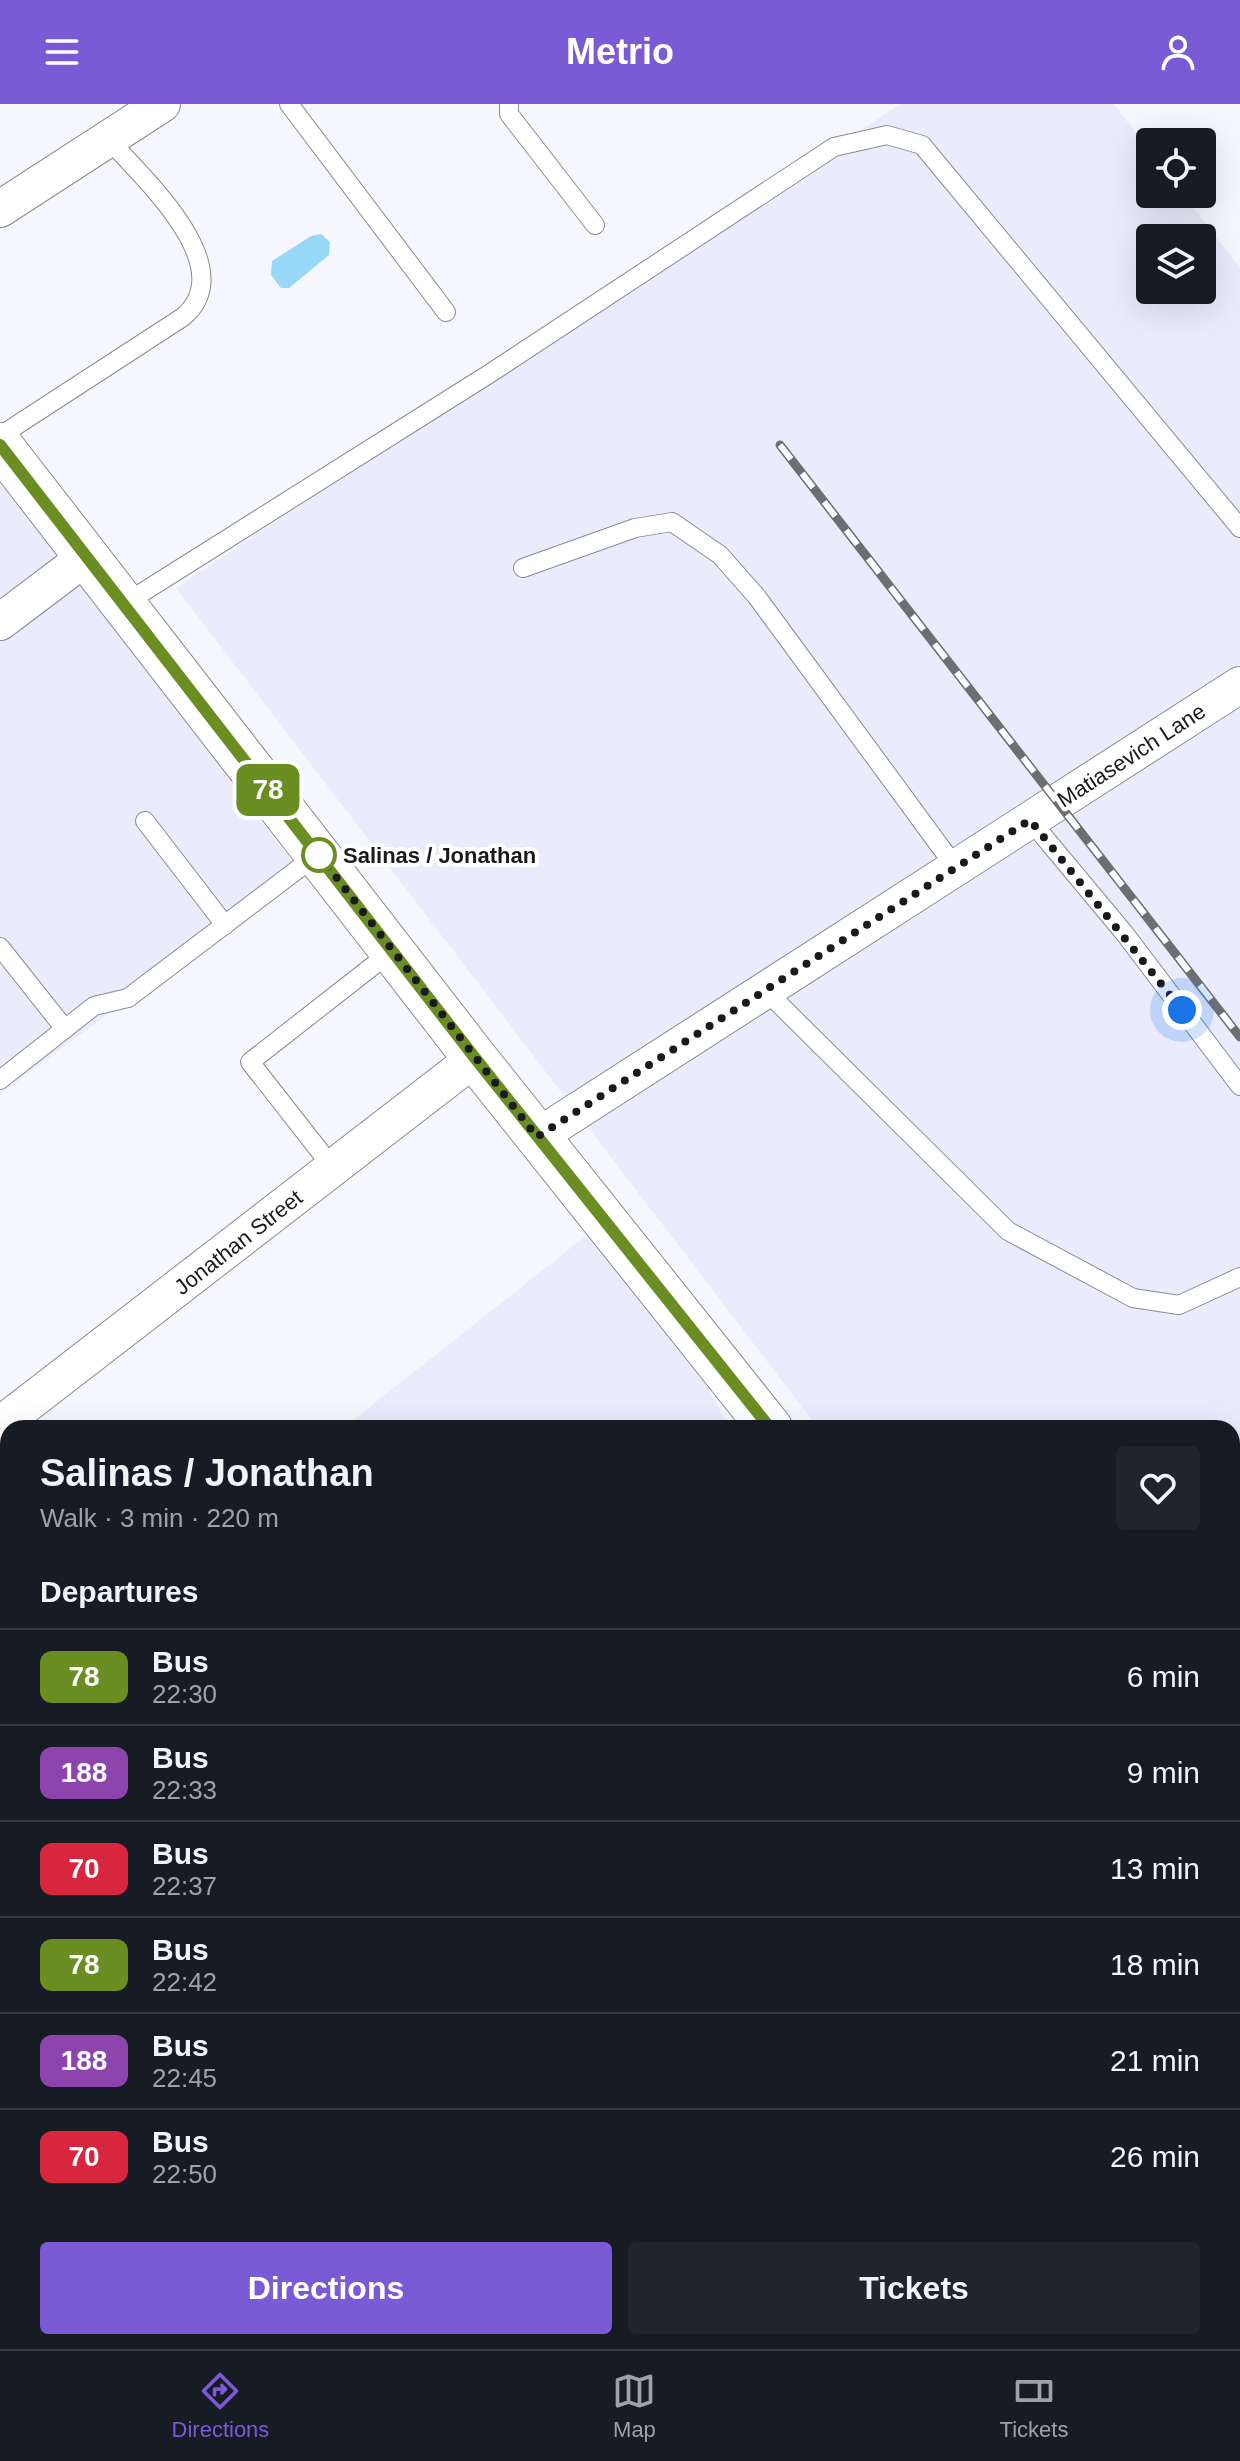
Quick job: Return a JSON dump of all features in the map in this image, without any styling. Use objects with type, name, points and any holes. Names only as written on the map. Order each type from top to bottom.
[{"type":"main road","points":[[0,445],[475,1058],[764,1420]]},
{"type":"street","points":[[0,209],[162,104]]},
{"type":"street","points":[[0,622],[86,557]]},
{"type":"street","name":"Matiasevich Lane","points":[[537,1137],[1240,685]]},
{"type":"street","name":"Jonathan Street","points":[[6,1420],[475,1058]]},
{"type":"lane","points":[[289,104],[446,312]]},
{"type":"lane","points":[[509,104],[509,114],[595,225]]},
{"type":"lane","points":[[124,604],[489,374],[834,147],[887,135],[922,145],[1240,528]]},
{"type":"lane","points":[[0,436],[183,317],[201,293],[203,275],[195,249],[108,139]]},
{"type":"lane","points":[[523,568],[635,528],[672,522],[720,555],[757,597],[956,868]]},
{"type":"lane","points":[[1030,820],[1125,934],[1240,1086]]},
{"type":"lane","points":[[145,821],[225,925]]},
{"type":"lane","points":[[0,1080],[94,1006],[128,998],[318,854]]},
{"type":"lane","points":[[0,947],[65,1029]]},
{"type":"lane","points":[[333,1168],[250,1062],[392,951]]},
{"type":"lane","points":[[765,990],[1008,1231],[1133,1298],[1179,1305],[1240,1277]]},
{"type":"shaded area","points":[[900,104],[1114,104],[1136,133],[1136,208],[1194,208],[1206,224],[1136,224],[1136,304],[1216,304],[1216,237],[1240,268],[1240,1420],[812,1420],[176,588]]},
{"type":"shaded area","points":[[0,467],[300,873],[0,1094]]},
{"type":"shaded area","points":[[587,1235],[706,1385],[726,1420],[353,1420]]},
{"type":"water","points":[[321,234],[330,242],[329,255],[289,288],[281,288],[271,275],[272,261],[311,236]]},
{"type":"railway","points":[[780,445],[1240,1037]]},
{"type":"bus line","name":"78","points":[[0,445],[475,1058],[764,1420]]},
{"type":"place","name":"Salinas / Jonathan","points":[[319,855]]},
{"type":"route","points":[[319,855],[537,1137],[1030,820],[1125,934],[1182,1010]]}]
